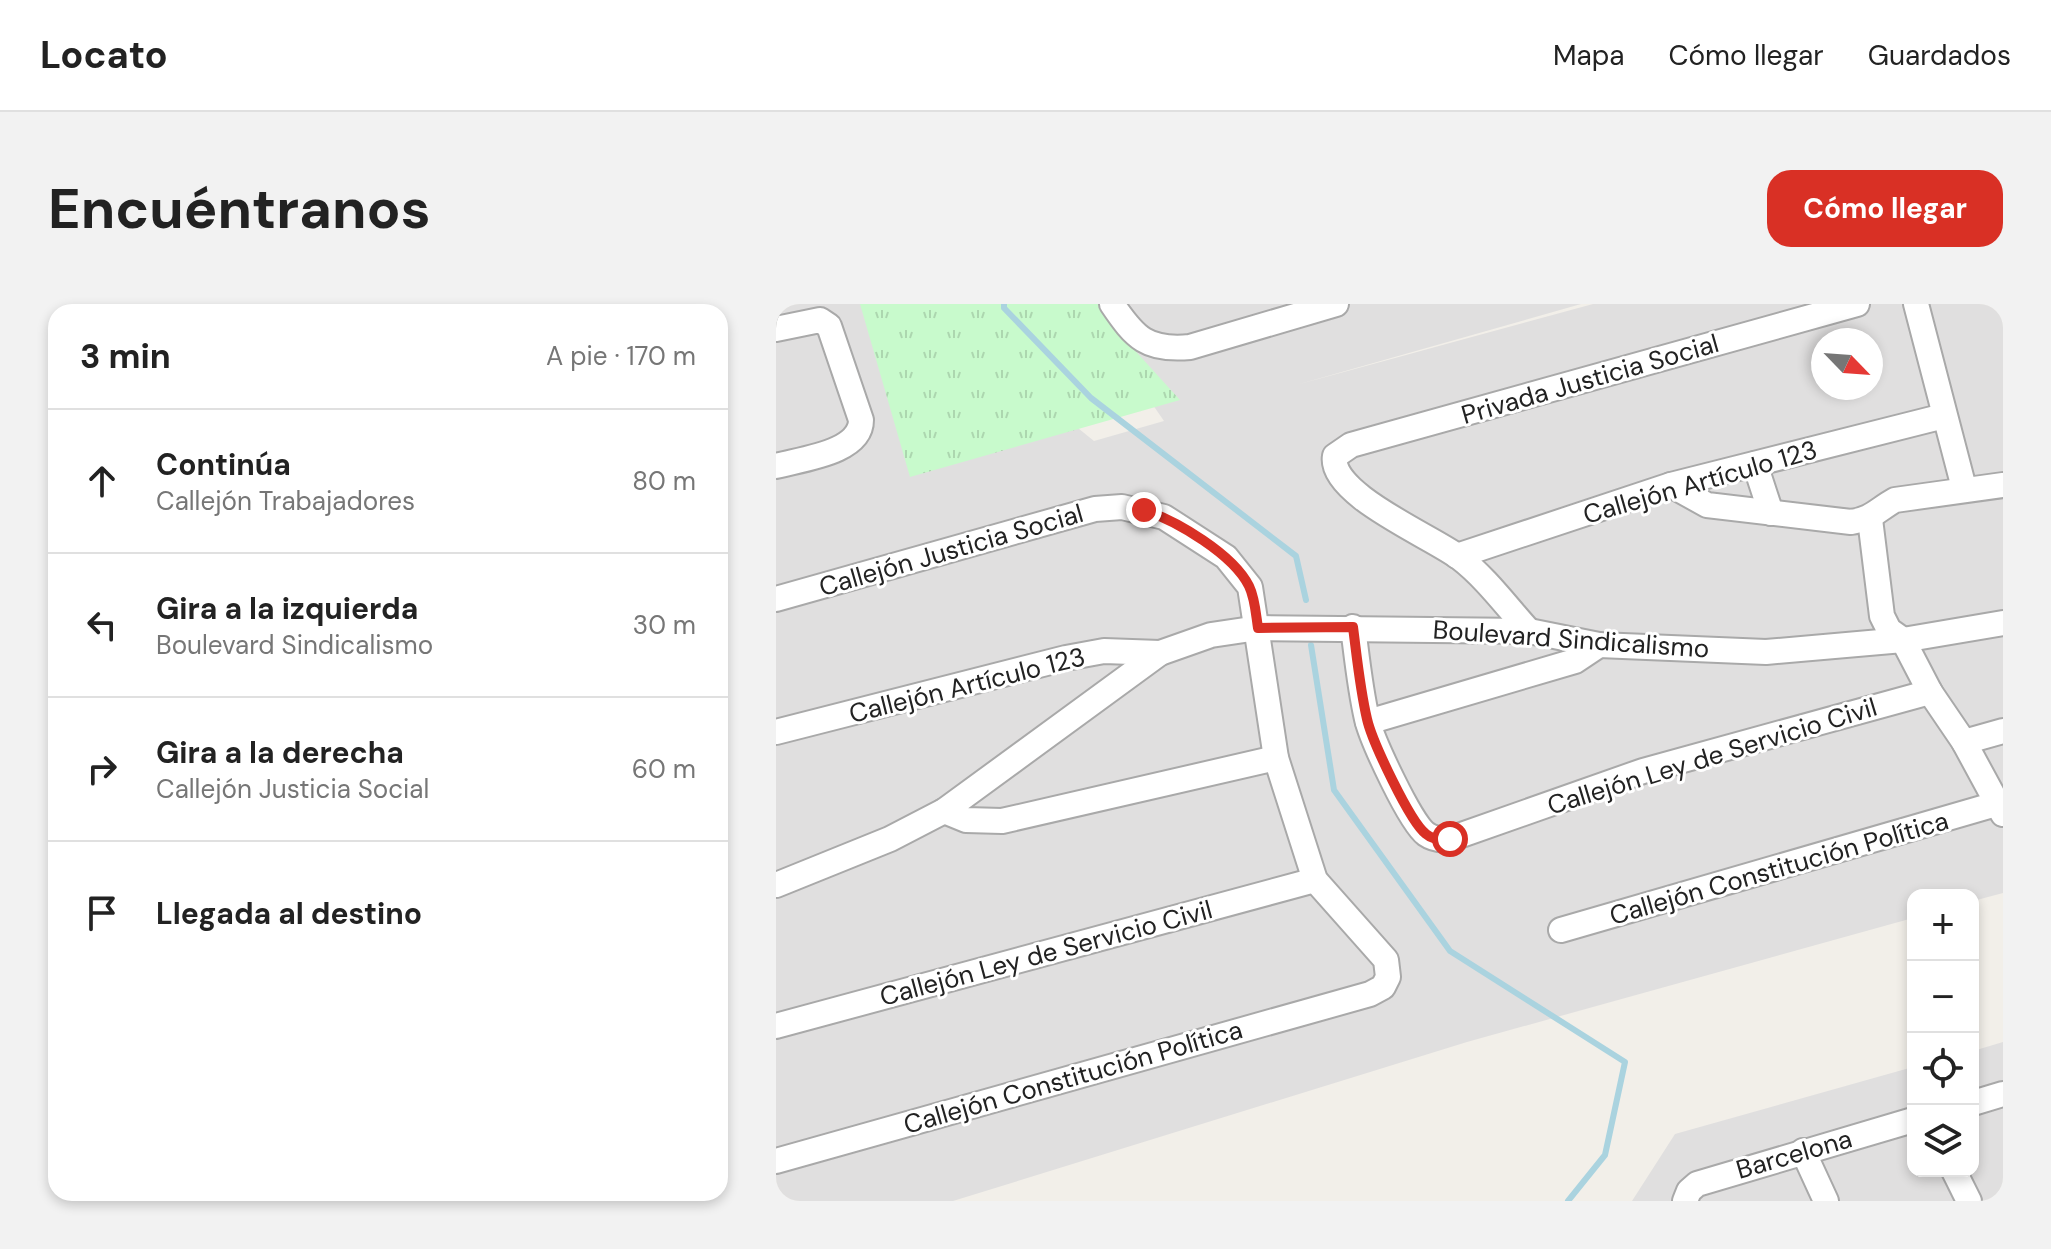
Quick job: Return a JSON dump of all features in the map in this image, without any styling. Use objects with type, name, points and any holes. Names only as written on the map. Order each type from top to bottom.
[{"type":"street","points":[[1112,304],[1131,333],[1149,344],[1167,349],[1190,347],[1336,304]]},
{"type":"street","name":"Privada Justicia Social","points":[[1457,556],[1398,522],[1342,481],[1333,465],[1335,456],[1351,445],[1857,304]]},
{"type":"street","points":[[1916,304],[1964,488]]},
{"type":"street","points":[[776,329],[820,320],[833,332],[861,420],[859,433],[853,441],[837,450],[776,466]]},
{"type":"street","name":"Callejón Artículo 123","points":[[1457,556],[1671,485],[1944,416]]},
{"type":"street","points":[[1755,464],[1771,513]]},
{"type":"street","points":[[1671,485],[1707,505],[1851,522],[1870,519],[1895,500],[2003,485]]},
{"type":"street","name":"Callejón Justicia Social","points":[[776,599],[1095,509],[1122,507],[1164,517],[1226,557],[1250,587],[1276,758],[1315,880]]},
{"type":"street","points":[[1870,519],[1882,616],[1889,630],[1903,640],[1930,692],[1964,742],[2000,809]]},
{"type":"street","points":[[1457,556],[1473,569],[1529,631]]},
{"type":"street","name":"Boulevard Sindicalismo","points":[[776,885],[890,839],[944,811],[1160,653],[1211,635],[1258,628],[1529,631],[1599,645],[1766,652],[1903,640],[2003,623]]},
{"type":"street","points":[[1353,627],[1368,722],[1575,661],[1599,645]]},
{"type":"street","name":"Callejón Artículo 123","points":[[776,732],[1066,658],[1104,651],[1160,653]]},
{"type":"street","name":"Callejón Ley de Servicio Civil","points":[[1368,722],[1390,773],[1419,826],[1434,838],[1450,839],[1643,771],[1930,692]]},
{"type":"street","points":[[1964,742],[2003,731]]},
{"type":"street","points":[[944,811],[966,820],[1002,821],[1276,758]]},
{"type":"street","name":"Callejón Constitución Política","points":[[1561,930],[2000,809]]},
{"type":"street","name":"Callejón Ley de Servicio Civil","points":[[776,1026],[1315,880]]},
{"type":"street","name":"Callejón Constitución Política","points":[[776,1161],[1370,994],[1383,987],[1388,977],[1386,960],[1315,880]]},
{"type":"street","points":[[1979,1101],[2003,1094]]},
{"type":"street","name":"Barcelona","points":[[1685,1201],[1689,1191],[1697,1184],[1907,1122]]},
{"type":"street","points":[[1803,1151],[1826,1201]]},
{"type":"street","points":[[1957,1177],[1969,1201]]},
{"type":"shaded area","points":[[776,304],[963,304],[964,336],[1094,441],[1164,421],[1083,304],[1581,304],[1296,385],[1593,304],[2003,304],[2003,893],[1979,899],[1979,889],[1907,889],[1907,920],[1467,1042],[953,1201],[776,1201]]},
{"type":"shaded area","points":[[2003,1042],[2003,1201],[1632,1201],[1675,1134],[1907,1069],[1907,1177],[1979,1177],[1979,1049]]},
{"type":"green space","points":[[860,304],[1098,304],[1110,323],[1180,400],[910,477]]},
{"type":"waterway","points":[[1004,304],[1004,308],[1091,398],[1296,556],[1306,600]]},
{"type":"waterway","points":[[1311,645],[1334,790],[1450,951],[1625,1062],[1605,1155],[1568,1201]]},
{"type":"route","points":[[1144,510],[1164,517],[1226,557],[1250,587],[1258,628],[1353,627],[1368,722],[1390,773],[1426,834],[1441,840],[1450,839]]}]
